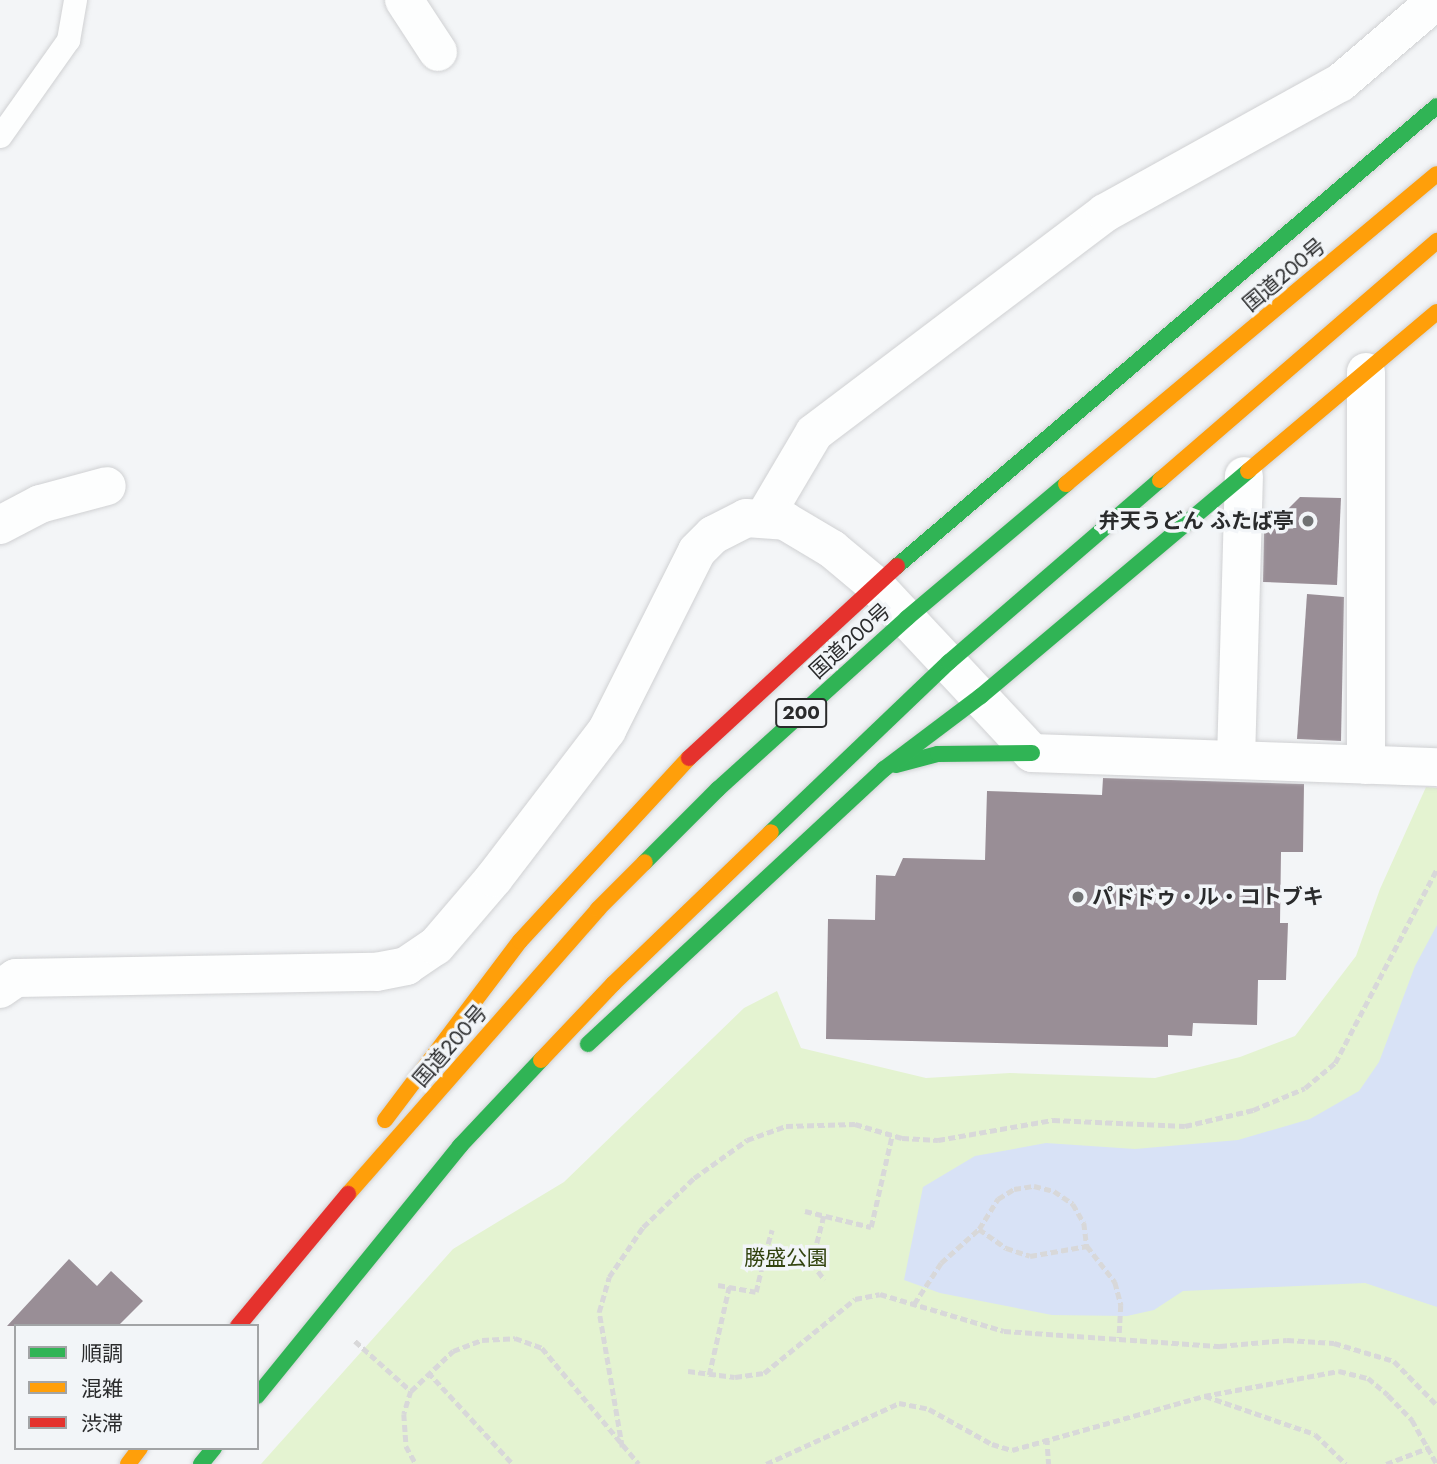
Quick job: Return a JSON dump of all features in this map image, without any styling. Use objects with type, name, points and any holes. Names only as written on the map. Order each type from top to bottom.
[{"type":"highway","points":[[289,1261],[414,1078],[520,941],[682,764],[874,585],[1437,106]]},
{"type":"highway","name":"国道200号","points":[[240,1324],[289,1261],[598,909],[718,789],[906,618],[1437,174]]},
{"type":"highway","points":[[259,1394],[460,1146],[613,984],[948,662],[1437,241]]},
{"type":"highway","points":[[570,1061],[884,769],[981,696],[1437,312]]},
{"type":"highway","points":[[884,769],[938,754],[1032,753]]},
{"type":"highway","points":[[341,1295],[466,1168]]},
{"type":"highway","points":[[201,1464],[212,1450]]},
{"type":"street","points":[[404,0],[438,52]]},
{"type":"street","points":[[765,516],[814,433],[1105,213],[1340,83],[1437,0]]},
{"type":"street","points":[[1366,372],[1366,765]]},
{"type":"street","points":[[1236,760],[1244,476]]},
{"type":"street","points":[[0,526],[40,504],[107,486]]},
{"type":"street","points":[[0,989],[16,978],[376,972],[406,966],[436,946],[494,878],[607,730],[697,551],[731,524],[765,516],[804,530],[874,585],[1032,753],[1437,767]]},
{"type":"lane","points":[[0,136],[68,40],[75,0]]},
{"type":"path","points":[[622,1447],[599,1312],[609,1277],[643,1227],[694,1178],[747,1140],[800,1126],[855,1124],[892,1135],[938,1140],[1053,1120],[1185,1126],[1253,1110],[1305,1088],[1335,1063],[1437,869]]},
{"type":"path","points":[[805,1211],[871,1227],[892,1135]]},
{"type":"path","points":[[914,1304],[941,1263],[979,1229],[998,1199],[1014,1189],[1034,1186],[1054,1191],[1073,1205],[1084,1223],[1087,1246],[1115,1282],[1121,1304],[1119,1338]]},
{"type":"path","points":[[812,1263],[824,1216]]},
{"type":"path","points":[[979,1229],[1006,1248],[1030,1256],[1087,1246]]},
{"type":"path","points":[[718,1285],[756,1292],[772,1230]]},
{"type":"path","points":[[765,1254],[812,1263],[825,1280]]},
{"type":"path","points":[[709,1375],[729,1287]]},
{"type":"path","points":[[688,1371],[709,1375],[764,1373],[855,1299],[880,1294],[1004,1331],[1220,1346],[1287,1340],[1354,1347],[1394,1361],[1437,1405]]},
{"type":"path","points":[[350,1337],[411,1391]]},
{"type":"path","points":[[416,1464],[406,1446],[404,1414],[411,1391],[453,1351],[482,1340],[515,1338],[542,1348],[622,1447],[639,1464]]},
{"type":"path","points":[[766,1464],[899,1403],[929,1409],[992,1444],[1012,1450],[1204,1396],[1339,1371],[1368,1378],[1412,1420],[1430,1447],[1437,1464]]},
{"type":"path","points":[[428,1372],[513,1464]]},
{"type":"path","points":[[1204,1396],[1315,1434],[1346,1464]]},
{"type":"path","points":[[1047,1438],[1049,1464]]},
{"type":"path","points":[[1386,1464],[1430,1447]]},
{"type":"green space","name":"勝盛公園","points":[[1426,787],[1437,788],[1437,1464],[261,1464],[453,1249],[564,1182],[744,1008],[777,991],[801,1048],[926,1078],[1010,1073],[1155,1078],[1240,1057],[1295,1036],[1356,956],[1380,889]]},
{"type":"water","points":[[1437,925],[1437,1307],[1365,1283],[1183,1291],[1154,1310],[1127,1316],[1052,1315],[940,1293],[904,1280],[923,1187],[975,1156],[1046,1143],[1135,1149],[1238,1140],[1310,1119],[1359,1091],[1379,1062],[1415,966]]},
{"type":"building","name":"弁天うどん ふたば亭","points":[[1300,497],[1341,498],[1337,585],[1263,582],[1264,533]]},
{"type":"building","points":[[1307,594],[1344,597],[1341,741],[1297,739]]},
{"type":"building","name":"パドドゥ・ル・コトブキ","points":[[1103,778],[1304,784],[1303,852],[1281,852],[1280,923],[1288,923],[1286,980],[1258,980],[1257,1025],[1193,1023],[1192,1036],[1168,1035],[1168,1047],[826,1039],[828,919],[875,920],[876,875],[895,876],[903,858],[985,860],[987,791],[1102,795]]},
{"type":"building","points":[[69,1259],[97,1286],[111,1271],[143,1301],[120,1324],[7,1326]]},
{"type":"traffic: fast","points":[[897,566],[1437,106]]},
{"type":"traffic: fast","points":[[588,1044],[884,769],[981,696],[1248,471]]},
{"type":"traffic: fast","points":[[771,832],[949,662],[1160,480]]},
{"type":"traffic: fast","points":[[645,862],[718,789],[907,618],[1066,484]]},
{"type":"traffic: fast","points":[[896,765],[938,754],[1032,753]]},
{"type":"traffic: fast","points":[[259,1394],[460,1146],[541,1060]]},
{"type":"traffic: fast","points":[[201,1464],[212,1450]]},
{"type":"traffic: slow","points":[[1066,484],[1437,174]]},
{"type":"traffic: slow","points":[[1160,480],[1437,241]]},
{"type":"traffic: slow","points":[[1248,471],[1437,312]]},
{"type":"traffic: slow","points":[[385,1120],[520,941],[689,758]]},
{"type":"traffic: slow","points":[[541,1060],[613,984],[771,832]]},
{"type":"traffic: slow","points":[[348,1194],[598,909],[645,862]]},
{"type":"traffic: slow","points":[[128,1464],[138,1450]]},
{"type":"traffic: jam","points":[[689,758],[897,566]]},
{"type":"traffic: jam","points":[[240,1324],[348,1194]]},
{"type":"place","name":"弁天うどん ふたば亭","points":[[1308,521]]},
{"type":"place","name":"パドドゥ・ル・コトブキ","points":[[1078,897]]}]
